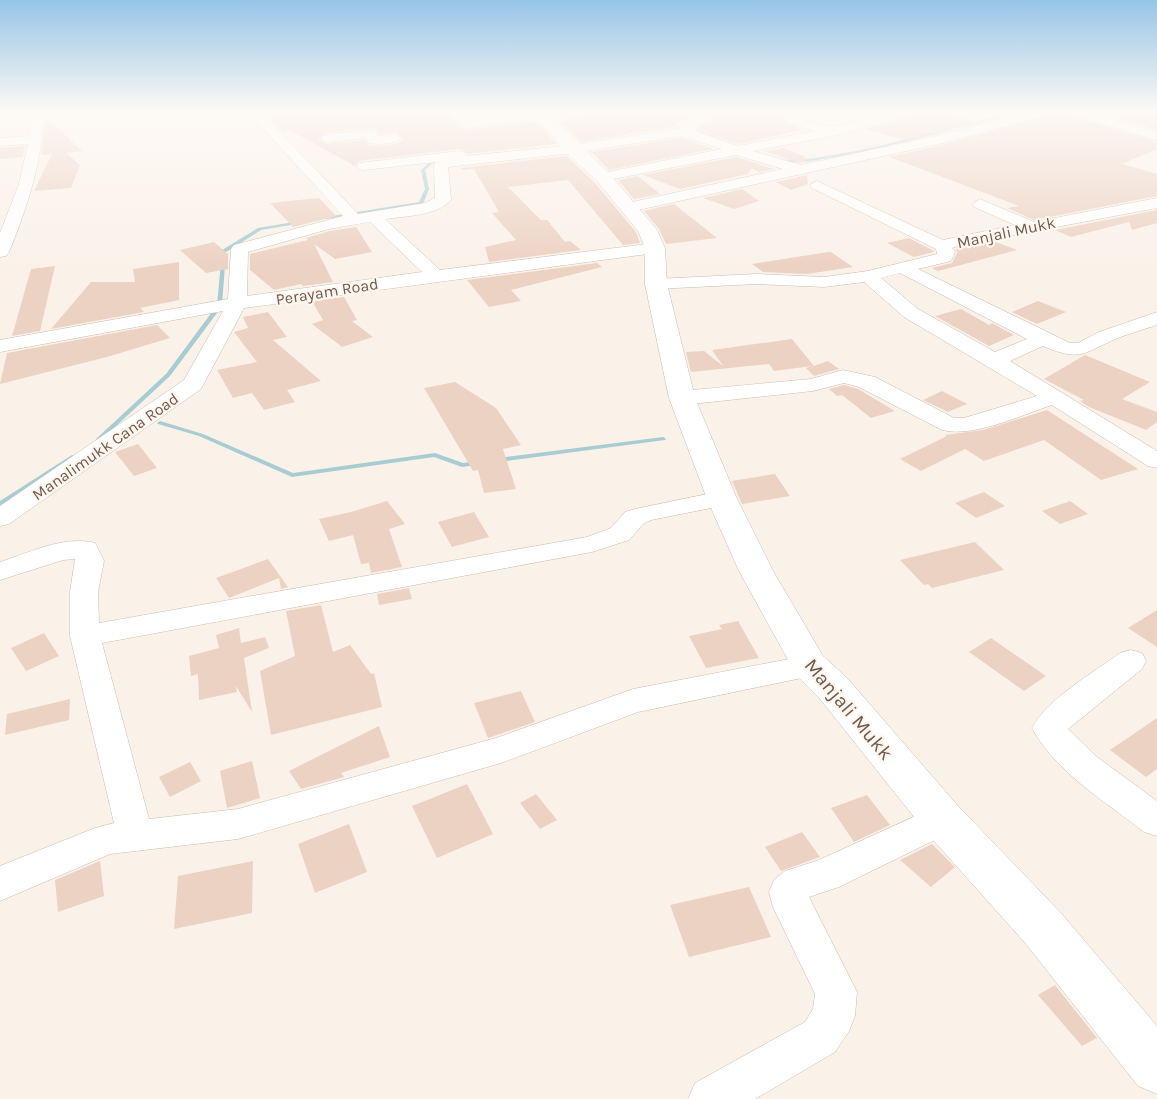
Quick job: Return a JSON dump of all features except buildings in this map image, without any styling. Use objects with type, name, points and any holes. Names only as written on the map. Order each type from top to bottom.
[{"type":"street","points":[[0,252],[21,205],[33,163]]},
{"type":"street","points":[[305,163],[355,220]]},
{"type":"street","points":[[364,166],[390,163]]},
{"type":"street","name":"Manalimukk Cana Road","points":[[0,518],[153,414],[193,384],[237,304],[240,249],[271,238],[429,207],[442,200],[441,165],[447,163]]},
{"type":"street","name":"Manjali Mukk","points":[[589,163],[647,230],[655,248],[656,284],[682,398],[722,499],[756,571],[810,666],[834,689],[942,819],[1043,928],[1157,1067]]},
{"type":"street","points":[[603,177],[674,163]]},
{"type":"street","points":[[779,163],[798,169]]},
{"type":"street","points":[[629,207],[825,163]]},
{"type":"street","points":[[817,185],[942,246]]},
{"type":"street","name":"Manjali Mukk","points":[[656,284],[756,279],[806,283],[868,276],[945,257],[946,252],[942,246],[1031,226],[1157,203]]},
{"type":"street","points":[[980,204],[1031,226]]},
{"type":"street","points":[[0,207],[21,205]]},
{"type":"street","points":[[1131,208],[1157,218]]},
{"type":"street","points":[[374,216],[436,276]]},
{"type":"street","name":"Perayam Road","points":[[0,346],[81,329],[237,304],[655,248]]},
{"type":"street","points":[[901,267],[1067,349],[1082,349],[1106,336],[1157,318]]},
{"type":"street","points":[[868,276],[911,313],[994,360],[1157,461]]},
{"type":"street","points":[[994,360],[1043,339]]},
{"type":"street","points":[[682,398],[813,386],[843,376],[867,382],[950,425],[966,425],[1052,398]]},
{"type":"street","points":[[85,636],[592,544],[620,534],[634,518],[644,514],[722,499]]},
{"type":"street","points":[[0,571],[60,552],[85,549],[90,561],[84,592],[85,636],[135,835]]},
{"type":"street","points":[[1131,661],[1063,713],[1048,728],[1058,743],[1076,759],[1157,821]]},
{"type":"street","points":[[0,884],[108,839],[238,824],[501,750],[633,701],[810,666]]},
{"type":"street","points":[[711,1099],[820,1037],[834,1016],[836,992],[792,908],[788,892],[798,883],[826,875],[942,819]]},
{"type":"waterway","points":[[326,218],[421,203],[427,189],[423,170],[431,163]]},
{"type":"waterway","points":[[219,305],[224,251],[260,229],[300,222]]},
{"type":"waterway","points":[[99,439],[168,375],[214,313]]},
{"type":"waterway","points":[[160,423],[201,435],[292,475],[435,455],[462,465],[477,463]]},
{"type":"waterway","points":[[498,460],[663,439]]},
{"type":"waterway","points":[[0,504],[72,457]]}]
